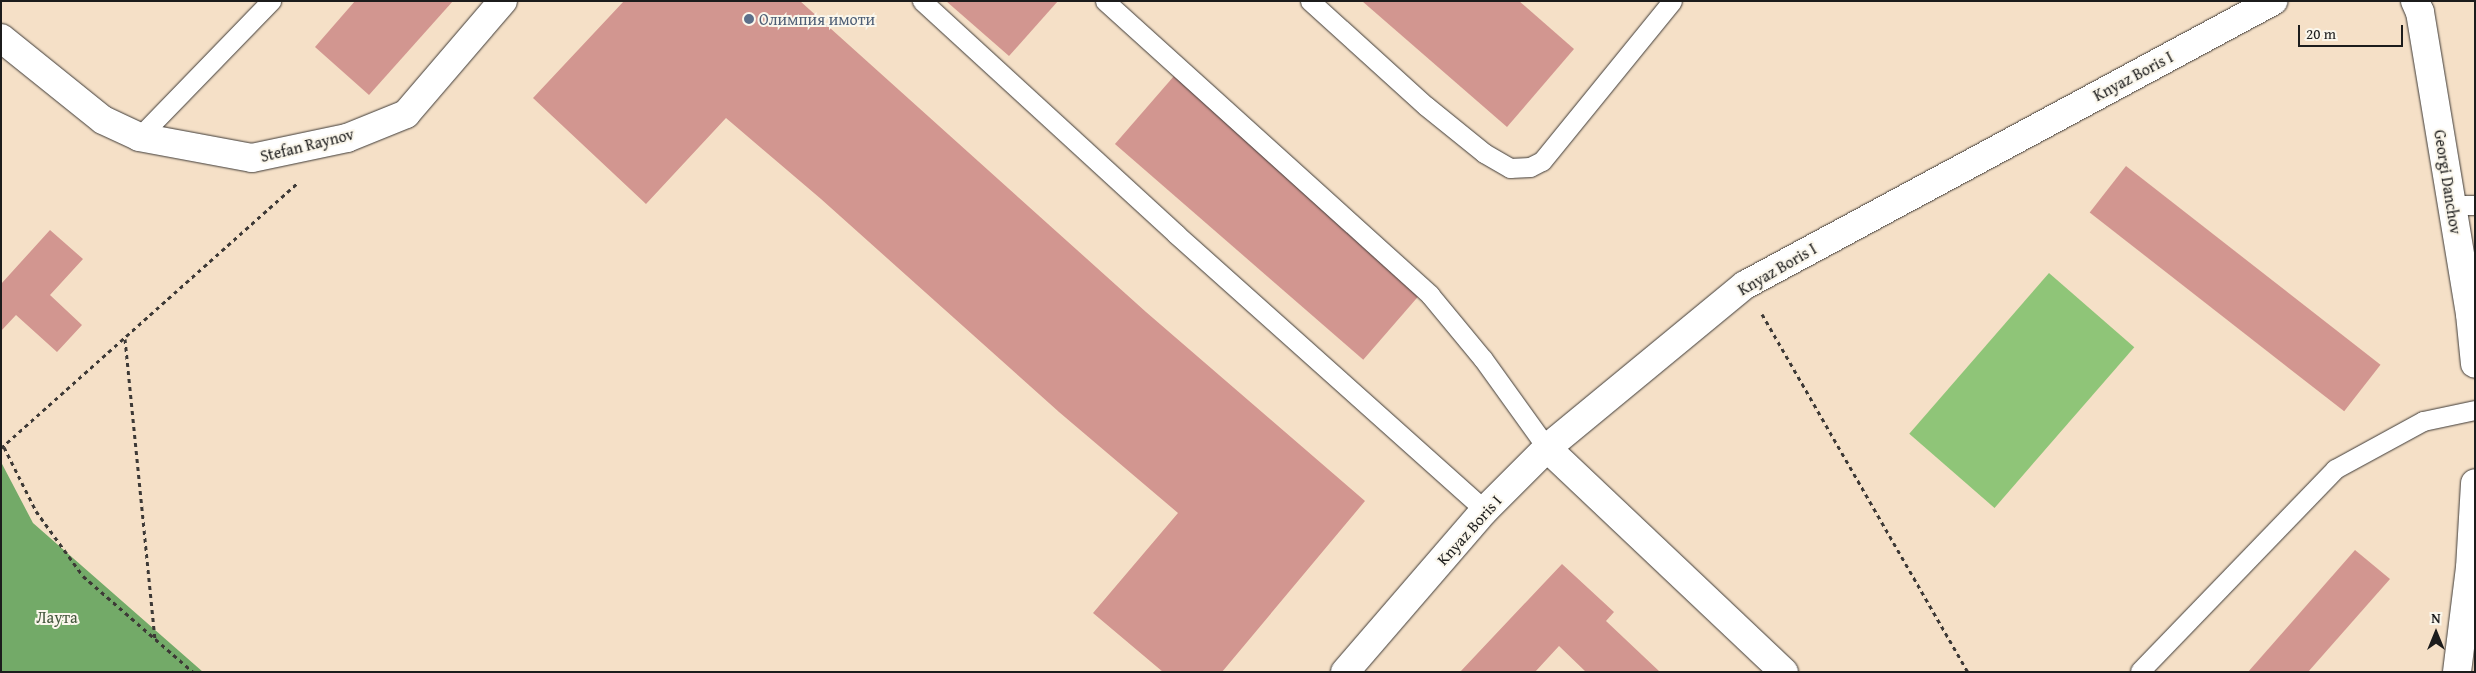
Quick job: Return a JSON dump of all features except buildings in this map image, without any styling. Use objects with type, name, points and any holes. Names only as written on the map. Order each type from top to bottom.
[{"type":"street","name":"Stefan Raynov","points":[[1,38],[104,120],[139,137],[252,158],[347,138],[406,114],[503,1]]},
{"type":"street","name":"Knyaz Boris I","points":[[1345,672],[1485,510],[1547,448],[1745,285],[2273,1]]},
{"type":"street","name":"Georgi Danchov","points":[[2415,1],[2420,12],[2463,205],[2475,364]]},
{"type":"street","points":[[1547,448],[1784,672]]},
{"type":"street","points":[[2457,672],[2472,569],[2475,483]]},
{"type":"lane","points":[[139,137],[271,1]]},
{"type":"lane","points":[[922,1],[1190,246],[1485,510]]},
{"type":"lane","points":[[1105,1],[1430,295],[1483,359],[1547,448]]},
{"type":"lane","points":[[1310,1],[1426,106],[1484,153],[1510,168],[1530,167],[1542,161],[1672,1]]},
{"type":"lane","points":[[2140,671],[2335,469],[2423,420],[2475,410]]},
{"type":"path","points":[[193,672],[154,640],[83,576],[36,511],[3,448],[302,178]]},
{"type":"path","points":[[1745,285],[1968,672]]},
{"type":"path","points":[[125,338],[154,640]]},
{"type":"green space","points":[[2049,273],[2134,347],[1995,508],[1909,434]]},
{"type":"green space","name":"Лаута","points":[[1,462],[33,523],[203,672],[1,672]]},
{"type":"place","name":"Олимпия имоти","points":[[749,19]]}]
